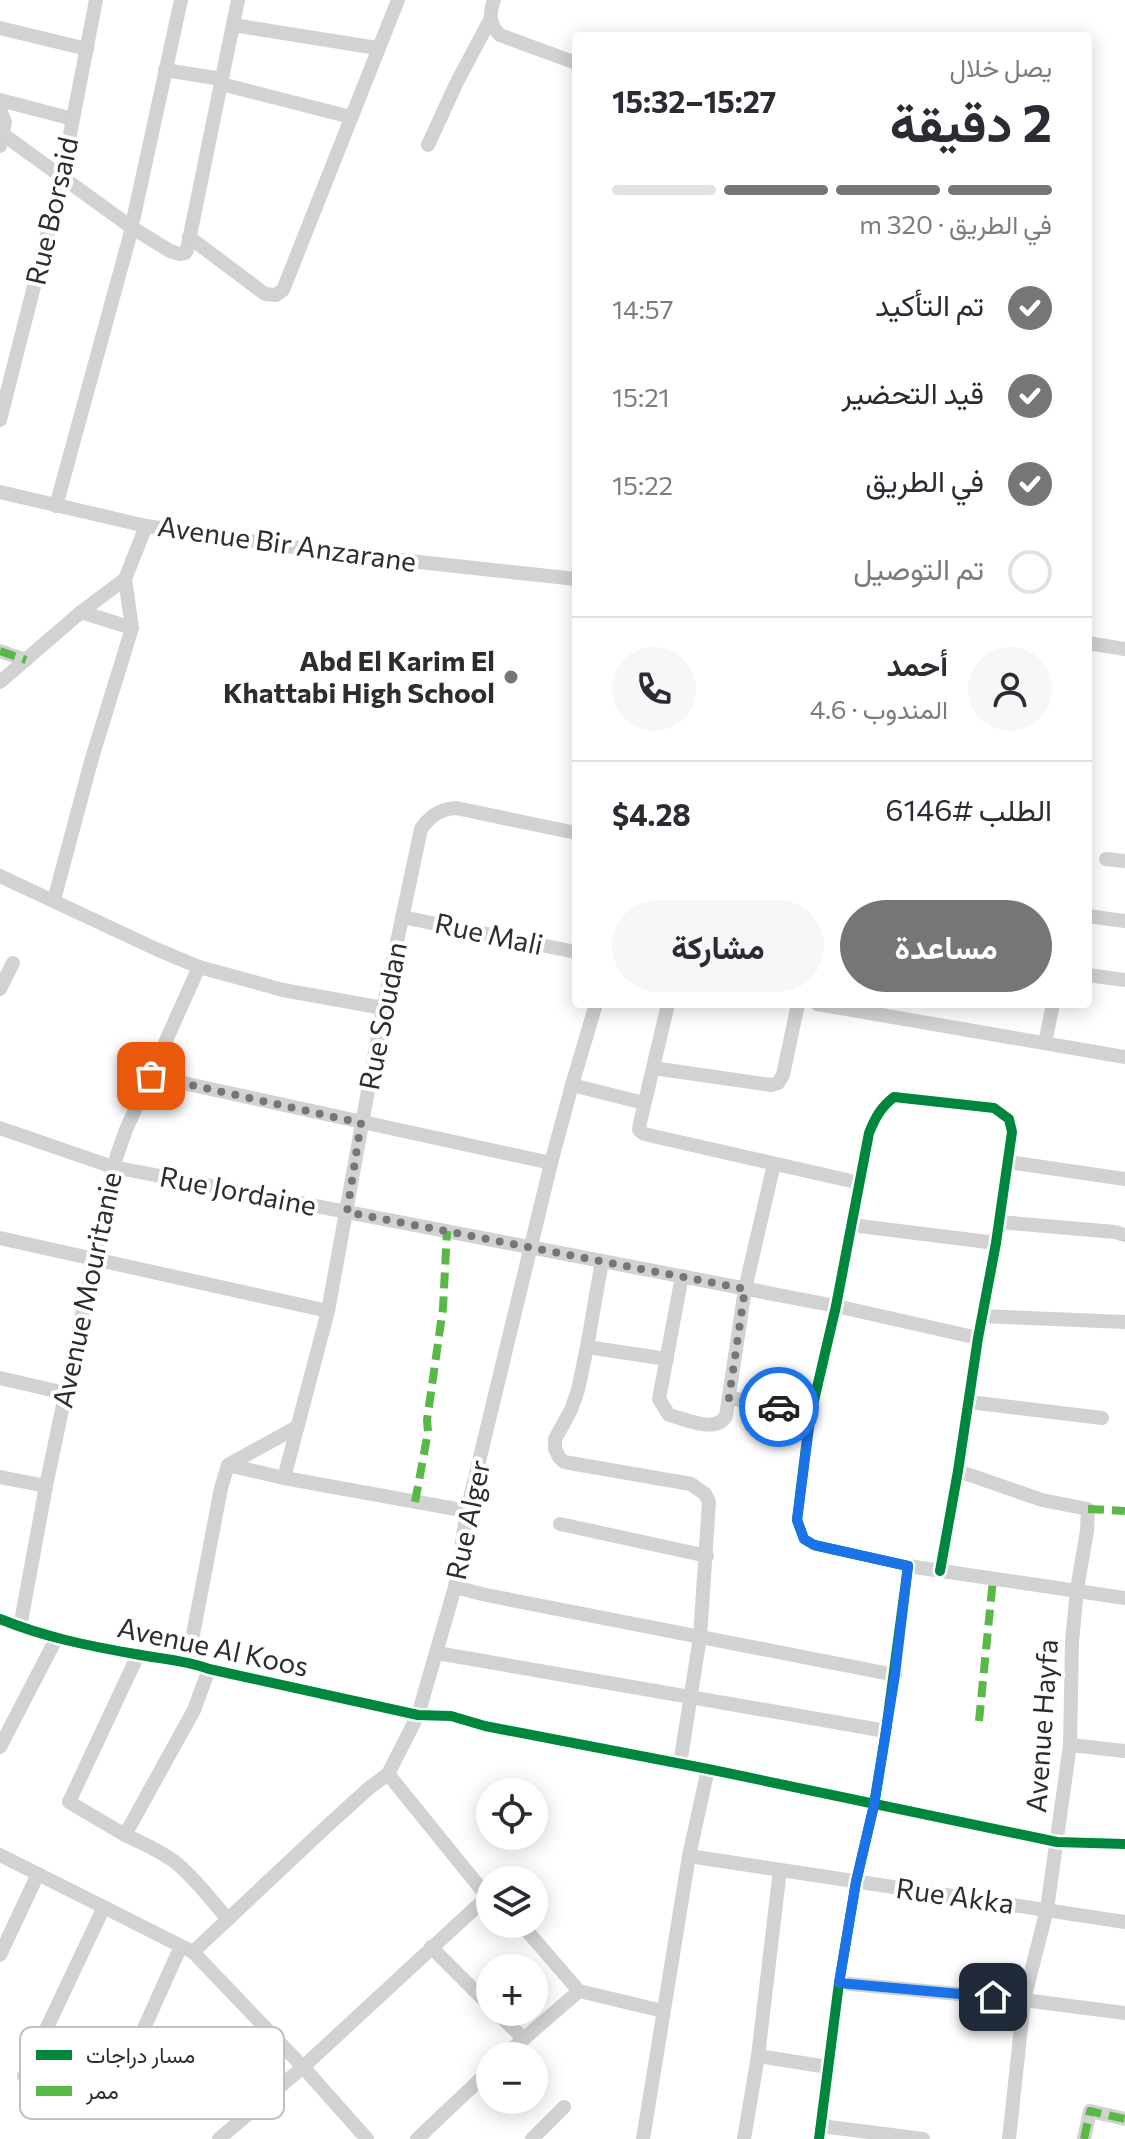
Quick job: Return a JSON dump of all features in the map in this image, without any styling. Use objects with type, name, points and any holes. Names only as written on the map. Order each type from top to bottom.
[{"type":"street","name":"Rue Borsaid","points":[[0,420],[62,176],[96,0]]},
{"type":"street","points":[[56,506],[131,227],[181,0]]},
{"type":"street","points":[[0,110],[5,122],[2,141],[62,176],[131,227],[175,254],[186,252],[238,0]]},
{"type":"street","points":[[189,237],[265,294],[279,294],[283,290],[398,0]]},
{"type":"street","points":[[428,145],[490,20],[494,0]]},
{"type":"street","points":[[490,20],[493,28],[505,38],[572,62]]},
{"type":"street","points":[[233,25],[377,48]]},
{"type":"street","points":[[0,28],[87,49]]},
{"type":"street","points":[[165,70],[351,117]]},
{"type":"street","points":[[0,100],[73,119]]},
{"type":"street","name":"Avenue Bir Anzarane","points":[[0,492],[146,526],[327,552],[572,579]]},
{"type":"street","points":[[54,900],[92,758],[132,628],[125,579],[146,526]]},
{"type":"street","points":[[0,682],[81,612],[125,579]]},
{"type":"street","points":[[81,612],[132,628]]},
{"type":"street","points":[[1092,644],[1125,649]]},
{"type":"street","points":[[0,651],[26,660]]},
{"type":"street","name":"Rue Soudan","points":[[284,1478],[328,1311],[383,1008],[421,829],[434,815],[456,808],[572,832]]},
{"type":"street","points":[[1106,859],[1125,861]]},
{"type":"street","points":[[0,876],[199,967],[283,990],[383,1008]]},
{"type":"street","name":"Rue Mali","points":[[402,917],[572,951]]},
{"type":"street","points":[[1092,917],[1125,921]]},
{"type":"street","points":[[0,989],[13,963]]},
{"type":"street","name":"Avenue Mouritanie","points":[[20,1627],[46,1486],[113,1167],[125,1132],[199,967]]},
{"type":"street","points":[[1092,976],[1125,980]]},
{"type":"street","name":"Rue Alger","points":[[187,1949],[227,1918],[388,1774],[418,1715],[455,1587],[467,1511],[551,1163],[595,1008]]},
{"type":"street","points":[[667,1008],[639,1130],[644,1134],[860,1183]]},
{"type":"street","points":[[653,1068],[771,1085],[778,1083],[783,1075],[797,1008]]},
{"type":"street","points":[[840,1008],[1125,1057]]},
{"type":"street","points":[[1045,1043],[1052,1008]]},
{"type":"street","points":[[151,1076],[551,1163]]},
{"type":"street","points":[[572,1085],[644,1103]]},
{"type":"street","points":[[940,1571],[1012,1132],[1009,1119],[994,1108],[894,1097],[885,1104],[872,1125],[836,1306],[811,1412],[797,1520],[804,1539],[814,1545],[908,1566],[940,1571],[1077,1589],[1125,1598]]},
{"type":"street","name":"Rue Jordaine","points":[[0,1128],[113,1167],[836,1306],[978,1338]]},
{"type":"street","points":[[1008,1162],[1125,1179]]},
{"type":"street","points":[[682,1276],[659,1399],[669,1415],[717,1425],[726,1416],[745,1289],[774,1164]]},
{"type":"street","points":[[999,1222],[1125,1235]]},
{"type":"street","points":[[851,1225],[996,1243]]},
{"type":"street","points":[[0,1238],[328,1311]]},
{"type":"street","points":[[602,1261],[574,1400],[555,1439],[555,1449],[564,1462],[681,1482],[699,1488],[709,1502],[700,1637],[680,1764]]},
{"type":"street","points":[[982,1316],[1125,1322]]},
{"type":"street","points":[[587,1347],[667,1359]]},
{"type":"street","points":[[0,1378],[65,1393]]},
{"type":"street","points":[[729,1398],[811,1412]]},
{"type":"street","points":[[969,1402],[1102,1418]]},
{"type":"street","points":[[188,1661],[228,1465],[297,1427]]},
{"type":"street","points":[[228,1465],[467,1511]]},
{"type":"street","name":"Avenue Hayfa","points":[[958,1471],[1042,1500],[1088,1509],[1072,1642],[1070,1745],[1047,1909],[1024,2000],[1009,2139]]},
{"type":"street","points":[[0,1477],[46,1486]]},
{"type":"street","points":[[560,1524],[707,1556]]},
{"type":"street","points":[[908,1566],[895,1675],[874,1805],[856,1882],[839,1983],[820,2132],[923,2139]]},
{"type":"street","points":[[455,1587],[895,1675]]},
{"type":"street","name":"Avenue Al Koos","points":[[0,1619],[56,1639],[188,1661],[209,1669],[418,1715],[451,1716],[485,1726],[1057,1842],[1125,1844]]},
{"type":"street","points":[[0,1747],[56,1639]]},
{"type":"street","points":[[437,1653],[886,1731]]},
{"type":"street","points":[[138,1655],[69,1802],[175,1862],[227,1918]]},
{"type":"street","points":[[125,1835],[194,1710],[209,1669]]},
{"type":"street","points":[[1070,1745],[1125,1751]]},
{"type":"street","points":[[643,2139],[689,1856],[708,1769]]},
{"type":"street","points":[[388,1774],[476,1883]]},
{"type":"street","points":[[0,1855],[187,1949],[264,2027]]},
{"type":"street","name":"Rue Akka","points":[[689,1856],[1125,1922]]},
{"type":"street","points":[[744,2139],[758,2056],[780,1870]]},
{"type":"street","points":[[0,1955],[38,1874]]},
{"type":"street","points":[[47,2027],[104,1907]]},
{"type":"street","points":[[284,2083],[476,1907]]},
{"type":"street","points":[[533,1938],[579,1991],[663,2011]]},
{"type":"street","points":[[431,1947],[476,1992]]},
{"type":"street","points":[[147,2027],[187,1949]]},
{"type":"street","points":[[839,1983],[1125,2013]]},
{"type":"street","points":[[519,2042],[579,1991]]},
{"type":"street","points":[[511,2026],[523,2038]]},
{"type":"street","points":[[284,2048],[367,2139]]},
{"type":"street","points":[[758,2056],[828,2067]]},
{"type":"street","points":[[417,2139],[476,2083]]},
{"type":"street","points":[[532,2139],[564,2107]]},
{"type":"street","points":[[1084,2139],[1090,2111],[1125,2119]]},
{"type":"street","points":[[219,2139],[242,2119]]},
{"type":"marked path","points":[[0,651],[26,660]]},
{"type":"marked path","points":[[415,1502],[428,1432],[427,1420],[443,1308],[447,1231]]},
{"type":"marked path","points":[[1088,1509],[1125,1511]]},
{"type":"marked path","points":[[979,1721],[993,1579]]},
{"type":"marked path","points":[[1084,2139],[1090,2111],[1125,2119]]},
{"type":"cycle path","points":[[819,2139],[839,1983],[856,1882],[874,1805],[908,1566],[814,1545],[804,1539],[797,1520],[809,1422],[836,1306],[869,1133],[879,1113],[894,1097],[994,1108],[1009,1119],[1012,1132],[940,1571]]},
{"type":"cycle path","points":[[0,1619],[84,1644],[191,1664],[418,1715],[451,1716],[485,1726],[1057,1842],[1125,1844]]},
{"type":"way so far","points":[[151,1076],[361,1123],[347,1212],[745,1289],[729,1398],[779,1407]]},
{"type":"place","name":"Abd El Karim El Khattabi High School","points":[[511,677]]},
{"type":"route","points":[[779,1407],[811,1412],[797,1520],[804,1539],[814,1545],[908,1566],[895,1675],[874,1805],[856,1882],[839,1983],[993,1997]]}]
